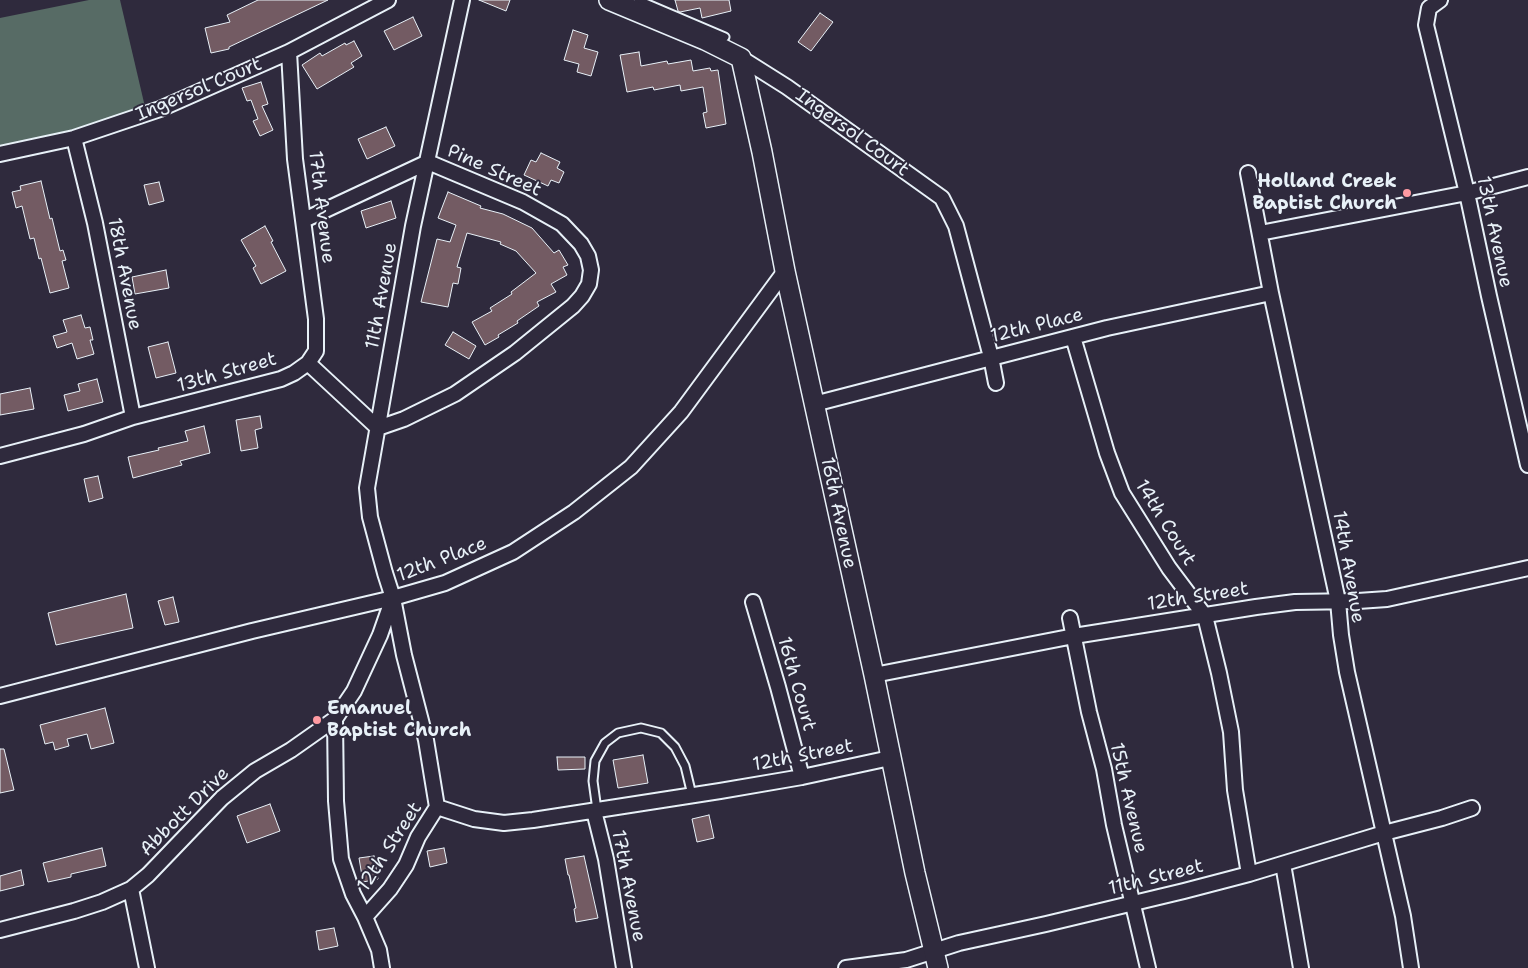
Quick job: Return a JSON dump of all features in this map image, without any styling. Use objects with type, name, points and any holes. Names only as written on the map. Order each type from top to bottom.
[{"type":"street","name":"Ingersol Court","points":[[0,154],[74,138],[160,109],[289,52],[388,0]]},
{"type":"street","name":"11th Avenue","points":[[394,598],[385,574],[370,518],[367,488],[413,226],[462,0]]},
{"type":"street","name":"Ingersol Court","points":[[609,0],[635,3],[741,58],[787,86],[942,198],[956,226],[991,357]]},
{"type":"street","name":"13th Avenue","points":[[1440,0],[1428,8],[1426,25],[1467,193],[1528,465]]},
{"type":"street","name":"17th Avenue","points":[[289,52],[295,159],[317,336],[316,351],[308,364]]},
{"type":"street","name":"16th Avenue","points":[[741,58],[762,152],[785,271],[874,675],[890,758],[936,960]]},
{"type":"street","name":"18th Avenue","points":[[74,138],[95,223],[133,418]]},
{"type":"street","name":"Pine Street","points":[[304,220],[428,162],[524,202],[562,224],[581,244],[588,256],[591,270],[589,284],[573,306],[515,353],[455,394],[404,419],[378,428]]},
{"type":"street","name":"14th Avenue","points":[[1248,173],[1271,293],[1338,601],[1347,672],[1403,916],[1411,968]]},
{"type":"street","points":[[1260,233],[1467,193],[1528,177]]},
{"type":"street","name":"12th Place","points":[[0,696],[252,631],[394,598],[444,582],[513,552],[574,512],[631,467],[681,412],[785,271]]},
{"type":"street","name":"12th Place","points":[[814,404],[1073,337],[1271,293]]},
{"type":"street","name":"14th Court","points":[[1073,337],[1107,453],[1122,493],[1164,561],[1205,616],[1231,732],[1235,790],[1249,874]]},
{"type":"street","points":[[991,357],[996,383]]},
{"type":"street","points":[[308,364],[378,428]]},
{"type":"street","name":"13th Street","points":[[0,456],[281,379],[308,364]]},
{"type":"street","name":"12th Street","points":[[874,675],[1074,636],[1256,607],[1295,602],[1358,602],[1388,599],[1528,568]]},
{"type":"street","points":[[394,598],[404,655],[426,740],[437,807]]},
{"type":"street","name":"Abbott Drive","points":[[130,889],[148,875],[222,798],[255,771],[291,750],[334,719],[354,691],[380,635],[394,598]]},
{"type":"street","name":"16th Court","points":[[753,602],[802,777]]},
{"type":"street","points":[[1070,618],[1074,636]]},
{"type":"street","name":"15th Avenue","points":[[1074,636],[1089,712],[1104,768],[1114,825],[1148,968]]},
{"type":"street","points":[[334,719],[336,801],[341,859],[353,894],[366,917],[379,950],[382,968]]},
{"type":"street","name":"12th Street","points":[[366,917],[390,889],[406,865],[418,837],[437,807],[474,818],[504,823],[596,811],[802,777],[890,758]]},
{"type":"street","name":"11th Street","points":[[846,968],[906,960],[936,960],[960,942],[1046,924],[1249,874],[1384,832],[1442,818],[1472,808]]},
{"type":"street","name":"17th Avenue","points":[[596,811],[624,968]]},
{"type":"street","points":[[1283,864],[1301,968]]},
{"type":"street","points":[[0,930],[74,912],[130,889],[147,968]]},
{"type":"lane","points":[[635,3],[725,37]]},
{"type":"lane","points":[[596,811],[593,780],[595,761],[605,743],[618,733],[641,728],[662,733],[676,747],[684,766],[692,795]]},
{"type":"green space","points":[[89,0],[120,0],[145,107],[70,132],[0,150],[0,18]]},
{"type":"building","points":[[258,0],[328,0],[229,47],[229,49],[211,53],[205,28],[230,22],[227,15]]},
{"type":"building","points":[[479,0],[510,0],[506,11]]},
{"type":"building","points":[[675,0],[729,0],[731,11],[702,18],[700,8],[678,11]]},
{"type":"building","points":[[820,13],[833,22],[811,51],[798,42]]},
{"type":"building","points":[[413,17],[422,36],[394,50],[384,31]]},
{"type":"building","points":[[573,30],[588,35],[584,48],[598,52],[591,76],[577,72],[579,64],[564,60]]},
{"type":"building","points":[[354,41],[362,56],[351,63],[354,67],[317,89],[302,65],[320,53],[322,56],[345,43],[346,45]]},
{"type":"building","points":[[639,52],[641,66],[667,61],[668,64],[691,60],[693,71],[710,68],[711,71],[718,70],[726,124],[706,128],[703,113],[707,112],[703,87],[681,91],[680,85],[654,90],[653,87],[627,92],[620,55]]},
{"type":"building","points":[[261,82],[268,104],[262,106],[273,130],[260,136],[253,121],[258,119],[251,100],[247,101],[242,88]]},
{"type":"building","points":[[386,127],[395,146],[367,159],[358,139]]},
{"type":"building","points":[[541,153],[560,162],[557,168],[564,172],[559,183],[551,180],[548,186],[524,175],[531,160],[536,162]]},
{"type":"building","points":[[41,181],[60,251],[63,250],[66,260],[62,261],[69,288],[50,293],[34,238],[30,239],[22,206],[16,208],[12,192],[21,190],[20,186]]},
{"type":"building","points":[[159,182],[164,201],[149,205],[144,185]]},
{"type":"building","points":[[448,192],[481,206],[480,208],[503,214],[532,228],[554,253],[559,250],[568,265],[563,267],[567,275],[551,284],[556,292],[537,302],[539,306],[517,321],[518,323],[498,335],[499,337],[485,345],[472,322],[492,311],[490,308],[512,294],[511,292],[536,273],[516,251],[500,244],[501,242],[467,233],[457,267],[461,268],[458,284],[453,283],[448,307],[421,302],[437,239],[450,242],[456,225],[438,218]]},
{"type":"building","points":[[391,201],[396,218],[366,228],[361,211]]},
{"type":"building","points":[[265,226],[286,271],[261,284],[253,268],[256,266],[241,240]]},
{"type":"building","points":[[166,270],[169,288],[135,294],[132,277]]},
{"type":"building","points":[[81,315],[85,328],[90,327],[93,340],[90,340],[94,354],[77,359],[72,343],[57,348],[53,336],[67,332],[63,320]]},
{"type":"building","points":[[453,332],[476,346],[469,359],[445,345]]},
{"type":"building","points":[[168,342],[176,373],[156,378],[148,347]]},
{"type":"building","points":[[97,379],[103,402],[68,411],[64,395],[80,391],[78,384]]},
{"type":"building","points":[[30,388],[34,409],[0,415],[0,394]]},
{"type":"building","points":[[260,416],[262,428],[255,430],[258,448],[241,451],[236,420]]},
{"type":"building","points":[[204,426],[210,453],[180,461],[182,465],[133,478],[128,457],[188,441],[185,431]]},
{"type":"building","points":[[98,476],[103,498],[89,502],[84,479]]},
{"type":"building","points":[[126,594],[133,628],[56,645],[48,613]]},
{"type":"building","points":[[173,597],[179,622],[165,625],[158,601]]},
{"type":"building","points":[[105,708],[114,743],[91,749],[87,734],[67,739],[69,746],[55,750],[53,742],[45,744],[40,725]]},
{"type":"building","points":[[0,749],[4,749],[14,790],[0,793]]},
{"type":"building","points":[[643,755],[648,783],[618,788],[613,760]]},
{"type":"building","points":[[557,757],[585,757],[585,769],[558,770]]},
{"type":"building","points":[[270,804],[280,831],[247,843],[237,816]]},
{"type":"building","points":[[709,815],[714,838],[697,842],[692,819]]},
{"type":"building","points":[[102,848],[106,866],[71,874],[71,877],[48,882],[43,863]]},
{"type":"building","points":[[444,848],[447,863],[430,867],[427,851]]},
{"type":"building","points":[[374,856],[378,879],[363,882],[359,858]]},
{"type":"building","points":[[584,856],[598,918],[576,922],[574,909],[576,908],[565,859]]},
{"type":"building","points":[[21,870],[24,885],[0,891],[0,876]]},
{"type":"building","points":[[334,928],[338,946],[319,950],[316,931]]},
{"type":"place","name":"Holland Creek Baptist Church","points":[[1407,193]]},
{"type":"place","name":"Emanuel Baptist Church","points":[[317,720]]}]
